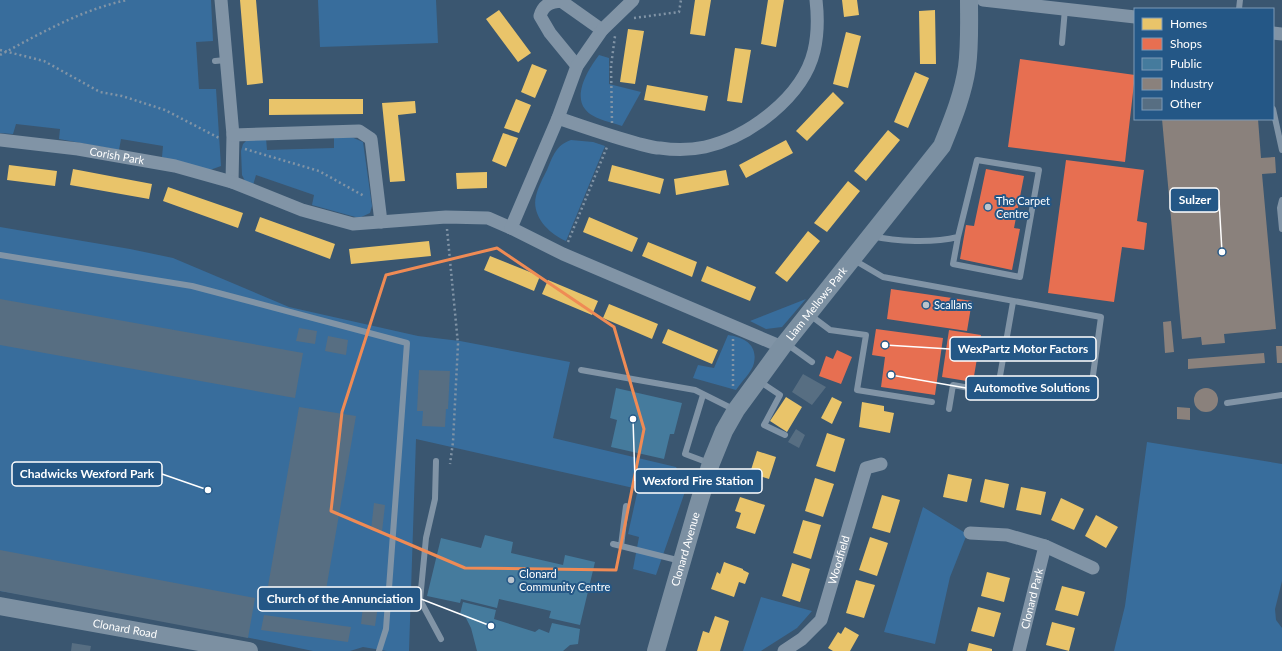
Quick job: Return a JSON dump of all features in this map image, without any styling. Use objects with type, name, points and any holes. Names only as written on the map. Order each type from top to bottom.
[{"type":"street","points":[[221,0],[220,60],[233,140],[232,182]]},
{"type":"street","points":[[511,228],[558,118],[577,66],[602,30],[621,17],[633,0]]},
{"type":"street","points":[[558,118],[612,136],[658,148],[705,147],[738,134],[770,115],[796,88],[806,71],[814,52],[817,35],[816,0]]},
{"type":"street","name":"Liam Mellows Park","points":[[446,217],[488,218],[563,254],[784,345],[942,146],[957,109],[967,68],[969,0]]},
{"type":"street","points":[[983,0],[1134,17]]},
{"type":"street","points":[[577,66],[550,33],[540,16],[546,4],[561,1],[602,30]]},
{"type":"street","points":[[233,140],[359,131],[371,139],[381,222]]},
{"type":"street","name":"Corish Park","points":[[0,140],[78,149],[175,166],[281,198],[302,210],[353,224],[446,217]]},
{"type":"street","name":"Clonard Avenue","points":[[656,651],[711,463],[724,431],[736,410],[759,381],[784,345]]},
{"type":"street","name":"Woodfield","points":[[784,651],[802,639],[821,620],[866,468],[880,464]]},
{"type":"street","points":[[970,533],[1007,534],[1045,546],[1093,568]]},
{"type":"street","name":"Clonard Park","points":[[1020,651],[1045,546]]},
{"type":"street","name":"Clonard Road","points":[[0,606],[249,651]]},
{"type":"lane","points":[[1062,44],[1065,9]]},
{"type":"lane","points":[[1274,114],[1282,150]]},
{"type":"lane","points":[[977,160],[1039,170],[1020,277],[953,264],[958,237],[977,160]]},
{"type":"lane","points":[[1282,200],[1280,208],[1282,229]]},
{"type":"lane","points":[[871,236],[886,239],[945,240],[958,237]]},
{"type":"lane","points":[[0,254],[192,286],[407,343],[386,629],[379,651]]},
{"type":"lane","points":[[853,259],[883,278],[1101,317],[1090,397]]},
{"type":"lane","points":[[949,409],[953,385],[997,393],[1013,302]]},
{"type":"lane","points":[[809,314],[830,330],[866,335],[857,390],[932,402]]},
{"type":"lane","points":[[784,345],[812,362]]},
{"type":"lane","points":[[580,370],[695,390],[736,410]]},
{"type":"lane","points":[[759,381],[780,395],[764,424],[785,435]]},
{"type":"lane","points":[[703,395],[685,454],[711,463]]},
{"type":"lane","points":[[1226,403],[1282,395]]},
{"type":"lane","points":[[436,461],[435,499],[426,538],[420,600],[441,639]]},
{"type":"lane","points":[[621,546],[626,506]]},
{"type":"lane","points":[[613,544],[682,561]]},
{"type":"path","points":[[0,55],[60,24],[94,9],[127,0]]},
{"type":"path","points":[[563,254],[612,136],[611,66],[616,30],[621,17],[678,12],[681,0]]},
{"type":"path","points":[[0,50],[44,61],[100,92],[122,96],[165,110],[233,140],[319,171],[379,204]]},
{"type":"path","points":[[446,217],[458,344],[453,442],[450,464]]},
{"type":"path","points":[[733,325],[733,383],[736,410]]},
{"type":"highlighted area","points":[[497,248],[614,327],[644,429],[616,570],[465,568],[331,511],[342,412],[386,275]]},
{"type":"shaded area","points":[[0,0],[211,0],[213,41],[196,42],[199,89],[216,89],[221,166],[210,170],[162,157],[163,146],[121,139],[119,150],[59,139],[60,129],[16,124],[13,134],[0,133]]},
{"type":"shaded area","points":[[318,0],[436,0],[438,43],[320,47]]},
{"type":"shaded area","points":[[599,55],[609,58],[609,84],[641,92],[622,126],[602,120],[592,115],[585,109],[582,103],[581,96],[584,81]]},
{"type":"shaded area","points":[[334,136],[349,136],[363,142],[372,206],[370,213],[359,218],[312,205],[314,195],[256,175],[253,185],[245,181],[242,175],[241,151],[243,144],[248,139],[266,138],[267,150],[334,148]]},
{"type":"shaded area","points":[[571,140],[593,142],[605,146],[566,241],[553,234],[543,223],[536,210],[535,203],[538,189],[553,156],[558,148]]},
{"type":"shaded area","points":[[0,227],[130,249],[173,258],[289,307],[418,336],[460,341],[570,362],[553,438],[676,467],[684,482],[688,483],[656,575],[633,569],[639,537],[628,534],[638,489],[416,439],[409,651],[387,651],[363,647],[350,651],[313,651],[109,609],[0,591]]},
{"type":"shaded area","points":[[806,299],[782,327],[766,329],[750,321]]},
{"type":"shaded area","points":[[728,335],[744,340],[748,343],[754,351],[755,356],[751,370],[736,390],[693,378],[698,365],[714,368]]},
{"type":"shaded area","points":[[1147,442],[1282,464],[1282,581],[1275,609],[1276,620],[1282,628],[1282,651],[1114,651],[1125,606]]},
{"type":"shaded area","points":[[923,507],[967,534],[950,577],[935,644],[884,632]]},
{"type":"shaded area","points":[[761,597],[812,611],[797,628],[761,651],[743,651]]},
{"type":"building: Homes","points":[[240,0],[256,0],[263,83],[247,85]]},
{"type":"building: Homes","points":[[695,0],[711,0],[705,36],[690,34]]},
{"type":"building: Homes","points":[[768,0],[784,0],[776,47],[761,44]]},
{"type":"building: Homes","points":[[842,0],[857,0],[859,15],[844,17]]},
{"type":"building: Homes","points":[[499,10],[531,53],[518,62],[486,19]]},
{"type":"building: Homes","points":[[935,10],[936,64],[920,64],[919,11]]},
{"type":"building: Homes","points":[[628,29],[644,31],[635,84],[620,82]]},
{"type":"building: Homes","points":[[846,32],[861,36],[848,88],[833,84]]},
{"type":"building: Homes","points":[[735,48],[751,50],[742,103],[727,101]]},
{"type":"building: Homes","points":[[532,64],[547,70],[535,98],[521,92]]},
{"type":"building: Homes","points":[[915,72],[929,78],[908,128],[894,122]]},
{"type":"building: Homes","points":[[647,85],[708,96],[705,111],[644,100]]},
{"type":"building: Homes","points":[[833,92],[844,103],[807,141],[796,131]]},
{"type":"building: Homes","points":[[269,99],[363,99],[363,114],[269,115]]},
{"type":"building: Homes","points":[[516,99],[531,105],[519,133],[504,128]]},
{"type":"building: Homes","points":[[415,101],[416,113],[398,115],[405,181],[390,182],[382,103]]},
{"type":"building: Homes","points":[[888,130],[900,140],[866,181],[854,171]]},
{"type":"building: Homes","points":[[503,133],[518,138],[506,167],[492,161]]},
{"type":"building: Homes","points":[[786,140],[793,153],[746,178],[739,165]]},
{"type":"building: Homes","points":[[9,165],[57,171],[55,186],[7,180]]},
{"type":"building: Homes","points":[[612,165],[664,179],[660,194],[608,181]]},
{"type":"building: Homes","points":[[73,169],[152,184],[149,199],[70,185]]},
{"type":"building: Homes","points":[[726,170],[729,185],[676,195],[674,179]]},
{"type":"building: Homes","points":[[487,172],[487,188],[457,189],[456,173]]},
{"type":"building: Homes","points":[[848,181],[860,191],[827,232],[814,223]]},
{"type":"building: Homes","points":[[168,187],[243,213],[238,228],[163,201]]},
{"type":"building: Homes","points":[[260,217],[335,244],[330,259],[255,231]]},
{"type":"building: Homes","points":[[589,217],[638,238],[632,252],[583,232]]},
{"type":"building: Homes","points":[[808,231],[820,241],[787,282],[775,273]]},
{"type":"building: Homes","points":[[429,241],[431,256],[351,264],[349,249]]},
{"type":"building: Homes","points":[[648,242],[697,262],[692,277],[642,256]]},
{"type":"building: Homes","points":[[490,256],[540,276],[534,291],[484,270]]},
{"type":"building: Homes","points":[[707,266],[756,287],[750,301],[701,281]]},
{"type":"building: Homes","points":[[548,280],[598,301],[592,315],[542,294]]},
{"type":"building: Homes","points":[[609,304],[658,324],[652,339],[603,318]]},
{"type":"building: Homes","points":[[668,329],[718,350],[712,364],[662,343]]},
{"type":"building: Homes","points":[[786,397],[802,407],[787,432],[770,421]]},
{"type":"building: Homes","points":[[832,397],[842,402],[832,424],[821,418]]},
{"type":"building: Homes","points":[[862,402],[884,406],[884,411],[894,413],[890,433],[859,427]]},
{"type":"building: Homes","points":[[827,433],[845,439],[835,472],[816,466]]},
{"type":"building: Homes","points":[[757,451],[776,457],[769,479],[750,473]]},
{"type":"building: Homes","points":[[948,474],[972,479],[967,502],[943,497]]},
{"type":"building: Homes","points":[[815,478],[834,484],[823,517],[805,511]]},
{"type":"building: Homes","points":[[985,479],[1009,484],[1004,508],[980,502]]},
{"type":"building: Homes","points":[[1021,487],[1046,492],[1041,515],[1016,510]]},
{"type":"building: Homes","points":[[882,495],[900,500],[890,533],[872,528]]},
{"type":"building: Homes","points":[[740,497],[765,505],[755,534],[736,528],[741,513],[735,511]]},
{"type":"building: Homes","points":[[1061,498],[1084,509],[1074,530],[1051,520]]},
{"type":"building: Homes","points":[[1096,515],[1118,527],[1106,548],[1085,536]]},
{"type":"building: Homes","points":[[803,520],[821,525],[811,559],[793,553]]},
{"type":"building: Homes","points":[[870,537],[888,543],[877,576],[859,570]]},
{"type":"building: Homes","points":[[724,562],[743,569],[749,573],[745,584],[739,582],[734,597],[711,589],[717,572],[720,574]]},
{"type":"building: Homes","points":[[792,563],[810,569],[800,602],[782,596]]},
{"type":"building: Homes","points":[[987,572],[1010,578],[1004,602],[981,596]]},
{"type":"building: Homes","points":[[856,580],[875,585],[864,618],[846,613]]},
{"type":"building: Homes","points":[[1062,586],[1085,592],[1078,616],[1055,610]]},
{"type":"building: Homes","points":[[978,607],[1001,613],[994,637],[971,631]]},
{"type":"building: Homes","points":[[715,616],[729,621],[720,651],[697,651],[703,631],[709,633]]},
{"type":"building: Homes","points":[[1052,622],[1075,628],[1069,651],[1046,645]]},
{"type":"building: Homes","points":[[845,627],[859,635],[850,651],[833,651],[828,648],[838,632],[841,634]]},
{"type":"building: Homes","points":[[969,643],[992,649],[992,651],[967,651]]},
{"type":"building: Shops","points":[[1020,59],[1134,75],[1125,162],[1008,147]]},
{"type":"building: Shops","points":[[1066,160],[1144,170],[1137,221],[1147,223],[1144,250],[1122,247],[1114,302],[1048,293]]},
{"type":"building: Shops","points":[[986,169],[1024,176],[1014,228],[1020,229],[1012,270],[960,259],[966,225],[974,226]]},
{"type":"building: Shops","points":[[891,289],[972,301],[967,331],[887,319]]},
{"type":"building: Shops","points":[[876,329],[943,338],[935,395],[881,387],[885,357],[872,355]]},
{"type":"building: Shops","points":[[949,330],[981,335],[973,382],[942,377]]},
{"type":"building: Shops","points":[[837,350],[852,357],[841,384],[819,376],[826,356],[833,359]]},
{"type":"building: Public","points":[[616,388],[682,403],[674,434],[670,434],[664,459],[611,447],[617,420],[610,418]]},
{"type":"building: Public","name":"Clonard Community Centre","points":[[485,535],[513,542],[511,553],[563,565],[565,555],[595,562],[580,625],[549,618],[551,611],[499,599],[497,608],[461,599],[460,603],[427,596],[441,538],[481,548]]},
{"type":"building: Public","points":[[463,602],[496,610],[494,619],[535,632],[539,629],[549,633],[552,623],[580,629],[578,644],[570,645],[563,651],[477,651],[471,628],[466,618],[460,614]]},
{"type":"building: Industry","points":[[1162,120],[1258,120],[1261,158],[1275,157],[1276,173],[1262,174],[1276,329],[1224,334],[1225,343],[1202,345],[1201,337],[1182,339]]},
{"type":"building: Industry","points":[[1171,321],[1174,352],[1165,353],[1163,322]]},
{"type":"building: Industry","points":[[1276,346],[1282,346],[1282,363],[1277,363]]},
{"type":"building: Industry","points":[[1264,353],[1265,363],[1188,369],[1188,359]]},
{"type":"building: Industry","points":[[1206,388],[1215,391],[1218,400],[1215,409],[1206,412],[1197,409],[1194,400],[1197,391]]},
{"type":"building: Industry","points":[[1177,407],[1190,408],[1190,420],[1177,419]]},
{"type":"building: Other","points":[[0,299],[303,353],[295,398],[0,345]]},
{"type":"building: Other","points":[[299,328],[317,331],[315,344],[296,341]]},
{"type":"building: Other","points":[[328,336],[348,340],[346,355],[325,351]]},
{"type":"building: Other","points":[[419,370],[450,371],[448,409],[446,409],[445,427],[422,426],[423,411],[417,411]]},
{"type":"building: Other","points":[[803,374],[826,387],[812,405],[792,392]]},
{"type":"building: Other","points":[[299,407],[356,416],[326,590],[320,589],[318,601],[267,592]]},
{"type":"building: Other","points":[[796,429],[805,435],[799,448],[788,442]]},
{"type":"building: Other","points":[[374,503],[385,505],[382,532],[371,530]]},
{"type":"building: Other","points":[[0,550],[255,598],[248,638],[0,591]]},
{"type":"building: Other","points":[[364,597],[379,599],[375,626],[361,624]]},
{"type":"building: Other","points":[[264,615],[351,627],[348,642],[261,630]]},
{"type":"building: Other","points":[[72,643],[91,646],[90,651],[71,651]]},
{"type":"place","name":"The Carpet Centre","points":[[988,207]]},
{"type":"place","name":"Sulzer","points":[[1222,252]]},
{"type":"place","name":"Scallans","points":[[926,305]]},
{"type":"place","name":"WexPartz Motor Factors","points":[[885,345]]},
{"type":"place","name":"Automotive Solutions","points":[[891,375]]},
{"type":"place","name":"Wexford Fire Station","points":[[633,419]]},
{"type":"place","name":"Chadwicks Wexford Park","points":[[208,490]]},
{"type":"place","name":"Clonard Community Centre","points":[[511,580]]},
{"type":"place","name":"Church of the Annunciation","points":[[491,626]]}]
